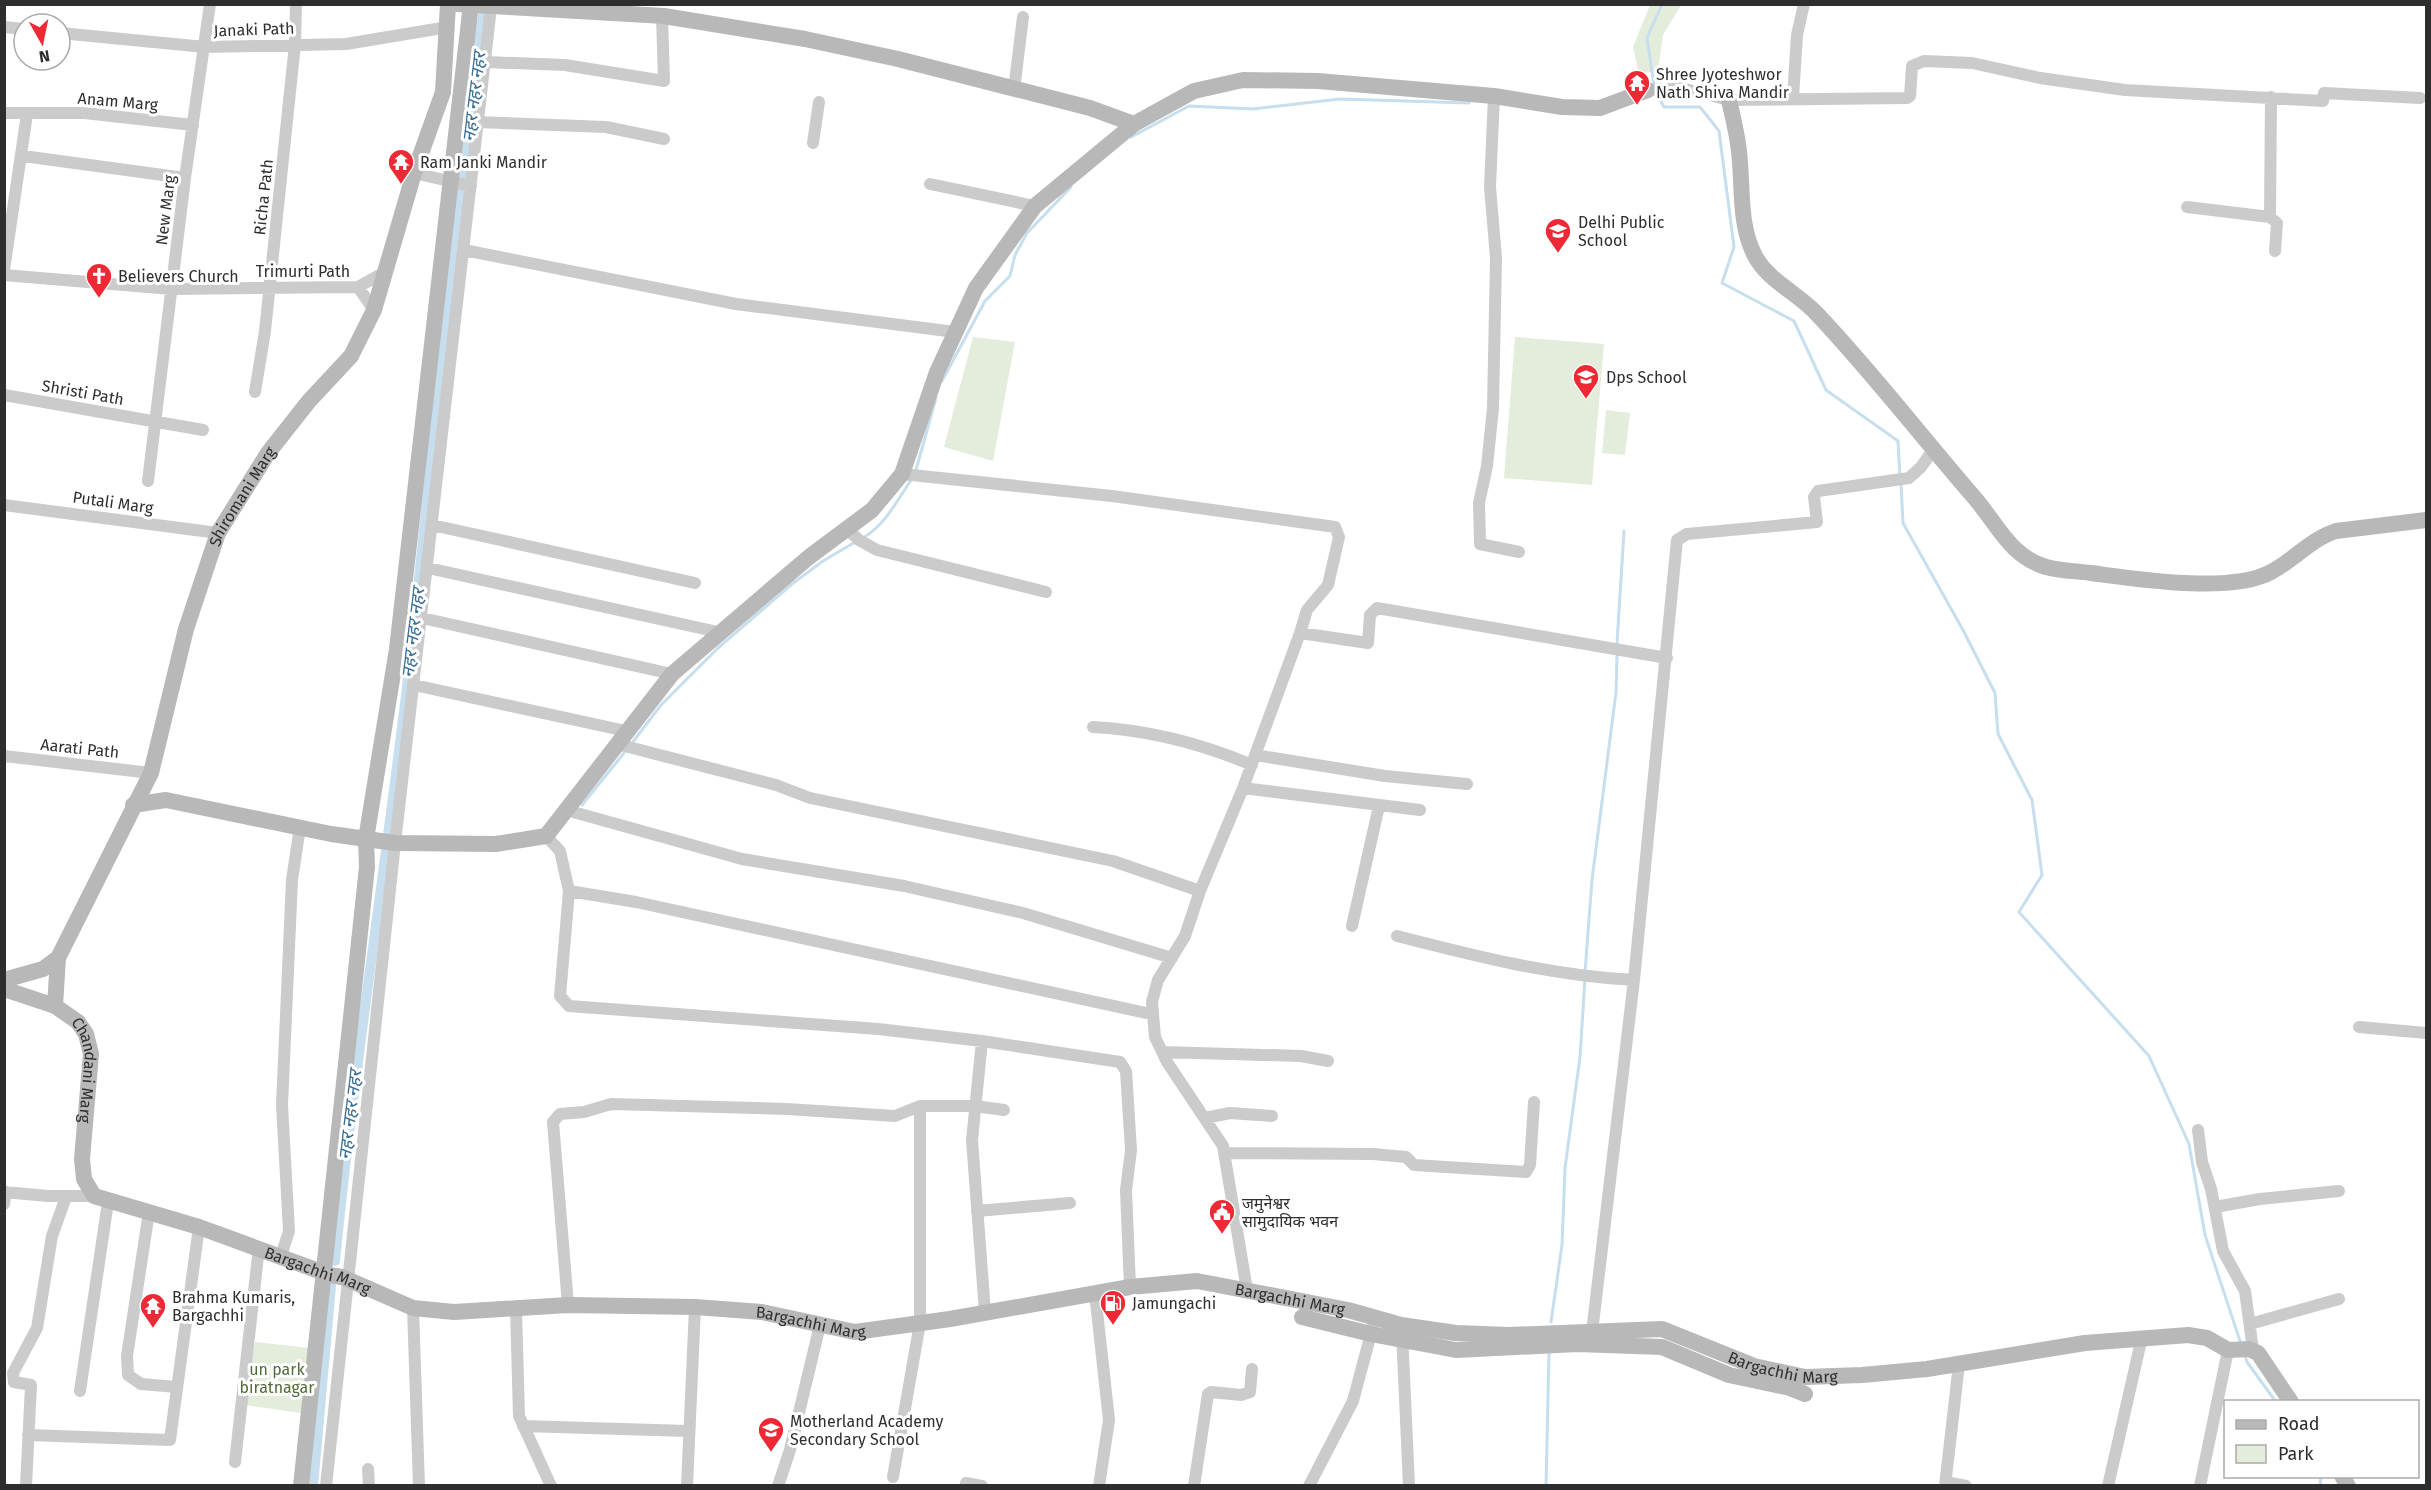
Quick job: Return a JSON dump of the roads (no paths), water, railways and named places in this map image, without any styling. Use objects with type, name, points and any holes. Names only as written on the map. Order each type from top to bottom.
[{"type":"street","name":"New Marg","points":[[148,481],[185,178],[210,4]]},
{"type":"street","name":"Richa Path","points":[[255,392],[270,286],[295,44],[296,4]]},
{"type":"street","name":"Shiromani Marg","points":[[55,1006],[58,958],[151,772],[186,630],[218,533],[268,453],[309,401],[351,356],[374,310],[414,173],[443,92],[448,4]]},
{"type":"street","points":[[1793,98],[1797,35],[1804,4]]},
{"type":"street","points":[[477,6],[662,16],[804,39],[898,59],[1107,113],[1134,124]]},
{"type":"street","points":[[326,1485],[336,1276],[366,879],[382,841],[414,685],[485,62],[477,6]]},
{"type":"street","points":[[301,1485],[336,1276],[382,841],[397,649],[451,181],[477,6]]},
{"type":"street","points":[[485,62],[565,65],[664,81],[662,16]]},
{"type":"street","points":[[1014,90],[1023,17]]},
{"type":"street","name":"Janaki Path","points":[[72,34],[205,47],[346,44],[448,27]]},
{"type":"street","points":[[133,806],[166,800],[382,841],[496,844],[546,836],[672,674],[718,632],[872,510],[902,474],[937,372],[976,288],[1035,206],[1134,124],[1194,91],[1243,80],[1318,81],[1494,96],[1562,107],[1600,108],[1654,89],[1690,90],[1729,100],[1907,98],[1910,96],[1912,66],[1924,62],[1972,63],[2040,78],[2125,90],[2323,101],[2324,93],[2420,98]]},
{"type":"street","points":[[1494,96],[1490,187],[1496,258],[1493,408],[1487,466],[1479,503],[1480,544],[1519,552]]},
{"type":"street","points":[[2270,217],[2271,97]]},
{"type":"street","points":[[1729,100],[1739,145],[1743,214],[1753,253],[1759,264],[1770,277],[1815,312],[1979,503],[2004,539],[2019,554],[2046,567],[2181,583],[2239,580],[2271,572],[2322,536],[2336,531],[2427,520]]},
{"type":"street","points":[[813,142],[819,102]]},
{"type":"street","name":"Anam Marg","points":[[4,113],[84,113],[193,125]]},
{"type":"street","points":[[4,270],[11,194],[23,156],[27,114]]},
{"type":"street","points":[[478,122],[606,127],[664,139]]},
{"type":"street","points":[[23,156],[185,178]]},
{"type":"street","points":[[414,173],[471,186]]},
{"type":"street","points":[[930,184],[1035,206]]},
{"type":"street","points":[[2187,207],[2270,217],[2277,223],[2275,251]]},
{"type":"street","points":[[464,250],[736,304],[955,332]]},
{"type":"street","points":[[358,287],[385,272]]},
{"type":"street","name":"Trimurti Path","points":[[4,275],[171,289],[270,286],[358,287],[374,310]]},
{"type":"street","name":"Shristi Path","points":[[4,395],[157,421]]},
{"type":"street","points":[[157,421],[203,430]]},
{"type":"street","points":[[1592,1332],[1634,981],[1677,540],[1680,535],[1817,522],[1815,497],[1820,489],[1909,478],[1921,467],[1933,450]]},
{"type":"street","points":[[902,474],[1112,496],[1335,527],[1339,537],[1328,585],[1324,592],[1314,599],[1243,788],[1200,891],[1185,936],[1154,990],[1151,1014],[1162,1052],[1225,1152],[1246,1290]]},
{"type":"street","name":"Putali Marg","points":[[4,505],[218,533]]},
{"type":"street","points":[[432,525],[695,583]]},
{"type":"street","points":[[847,529],[859,540],[877,550],[1046,592]]},
{"type":"street","points":[[428,568],[718,632]]},
{"type":"street","points":[[1300,633],[1368,643],[1370,615],[1377,608],[1667,657]]},
{"type":"street","points":[[422,618],[672,674]]},
{"type":"street","points":[[414,685],[622,738],[776,785],[810,798],[1113,861],[1200,891]]},
{"type":"street","points":[[1094,727],[1153,732],[1253,760],[1467,784]]},
{"type":"street","name":"Aarati Path","points":[[4,756],[151,772]]},
{"type":"street","points":[[151,772],[166,800]]},
{"type":"street","points":[[1243,788],[1420,810]]},
{"type":"street","points":[[1352,926],[1379,806]]},
{"type":"street","points":[[566,810],[742,860],[904,886],[1023,913],[1172,958]]},
{"type":"street","points":[[281,1256],[289,1232],[282,1105],[292,880],[300,827]]},
{"type":"street","points":[[546,836],[560,851],[569,891],[560,996],[569,1006],[878,1029],[982,1041],[1120,1062],[1126,1071],[1131,1150],[1126,1190],[1131,1287]]},
{"type":"street","points":[[569,891],[636,902],[1151,1014]]},
{"type":"street","points":[[1397,936],[1485,958],[1570,975],[1634,981]]},
{"type":"street","points":[[4,980],[43,969],[58,958]]},
{"type":"street","name":"Chandani Marg","points":[[4,989],[55,1006],[78,1022],[86,1034],[91,1054],[82,1159],[84,1179],[101,1199]]},
{"type":"street","points":[[2360,1027],[2427,1033]]},
{"type":"street","points":[[982,1041],[972,1140],[985,1312]]},
{"type":"street","points":[[1162,1052],[1301,1056],[1328,1062]]},
{"type":"street","points":[[1225,1152],[1373,1154],[1406,1157],[1414,1165],[1526,1172],[1530,1165],[1534,1102]]},
{"type":"street","points":[[568,1305],[553,1122],[557,1116],[611,1104],[787,1109],[895,1116],[920,1106],[975,1106],[1004,1110]]},
{"type":"street","points":[[893,1477],[920,1323],[920,1106]]},
{"type":"street","points":[[1205,1118],[1230,1113],[1272,1116]]},
{"type":"street","points":[[2198,1130],[2202,1162],[2215,1207],[2223,1251],[2245,1290],[2250,1324],[2225,1400]]},
{"type":"street","points":[[2215,1207],[2260,1199],[2339,1191]]},
{"type":"street","points":[[5,1196],[101,1199],[80,1391]]},
{"type":"street","points":[[26,1485],[31,1385],[14,1382],[13,1373],[37,1328],[52,1236],[66,1197]]},
{"type":"street","name":"Bargachhi Marg","points":[[101,1199],[199,1227],[336,1276],[413,1308],[454,1312],[568,1305],[695,1307],[762,1312],[855,1332],[1131,1287],[1197,1281],[1348,1310],[1373,1326],[1402,1333],[1509,1335],[1662,1329],[1754,1366],[1805,1377],[1862,1376],[1959,1364],[2023,1351],[2142,1336],[2196,1336],[2240,1350],[2258,1353],[2290,1400]]},
{"type":"street","points":[[977,1211],[1070,1203]]},
{"type":"street","points":[[149,1212],[127,1356],[128,1375],[141,1384],[177,1387]]},
{"type":"street","points":[[28,1436],[171,1440],[199,1227]]},
{"type":"street","points":[[235,1462],[259,1248]]},
{"type":"street","points":[[1095,1293],[1109,1420],[1099,1485]]},
{"type":"street","points":[[2250,1324],[2339,1299]]},
{"type":"street","points":[[687,1485],[695,1307]]},
{"type":"street","points":[[413,1308],[417,1360],[419,1485]]},
{"type":"street","points":[[516,1309],[518,1401],[523,1426],[550,1485]]},
{"type":"street","points":[[1302,1317],[1373,1326],[1353,1401],[1309,1485]]},
{"type":"street","points":[[778,1485],[790,1450],[820,1325]]},
{"type":"street","points":[[1409,1485],[1402,1333],[1456,1350],[1577,1344],[1662,1347],[1729,1375],[1790,1388],[1804,1394]]},
{"type":"street","points":[[2108,1485],[2142,1336]]},
{"type":"street","points":[[1959,1364],[1946,1484],[1966,1485]]},
{"type":"street","points":[[1194,1485],[1208,1394],[1211,1392],[1241,1395],[1250,1392],[1252,1369]]},
{"type":"street","points":[[2200,1485],[2224,1404]]},
{"type":"street","points":[[523,1426],[688,1431]]},
{"type":"street","points":[[368,1469],[369,1485]]},
{"type":"street","points":[[966,1483],[982,1485]]},
{"type":"waterway","name":"नहर नहर नहर","points":[[335,1261],[351,1117],[417,602],[461,175],[485,4]]},
{"type":"waterway","points":[[1654,85],[1647,38],[1662,4]]},
{"type":"waterway","points":[[1657,94],[1664,107],[1700,107],[1719,131],[1734,247],[1722,283],[1794,321],[1826,390],[1898,441],[1900,477]]},
{"type":"waterway","points":[[1131,137],[1189,106],[1253,109],[1340,99],[1469,103]]},
{"type":"waterway","points":[[942,381],[985,301],[1010,276],[1015,255],[1027,233],[1071,187]]},
{"type":"waterway","points":[[916,470],[936,398]]},
{"type":"waterway","points":[[863,538],[884,519],[911,480]]},
{"type":"waterway","points":[[1901,484],[1903,523],[1963,630],[1995,693],[1998,734],[2032,800],[2042,875],[2019,912],[2149,1056],[2189,1144],[2205,1235],[2241,1344]]},
{"type":"waterway","points":[[1617,643],[1624,531]]},
{"type":"waterway","points":[[632,743],[661,705],[718,648],[792,584],[823,561],[857,541]]},
{"type":"waterway","points":[[1585,972],[1592,880],[1616,692],[1617,656]]},
{"type":"waterway","points":[[582,805],[624,753]]},
{"type":"waterway","points":[[1551,1322],[1562,1245],[1565,1168],[1580,1057],[1585,978]]},
{"type":"waterway","name":"नहर नहर नहर","points":[[313,1486],[331,1286]]},
{"type":"waterway","points":[[1546,1486],[1549,1352]]},
{"type":"waterway","points":[[2244,1353],[2247,1362],[2275,1400]]},
{"type":"waterway","points":[[2320,1486],[2321,1478]]},
{"type":"place","name":"Shree Jyoteshwor Nath Shiva Mandir","points":[[1637,106]]},
{"type":"place","name":"Ram Janki Mandir","points":[[401,185]]},
{"type":"place","name":"Delhi Public School","points":[[1558,254]]},
{"type":"place","name":"Believers Church","points":[[99,299]]},
{"type":"place","name":"Dps School","points":[[1586,400]]},
{"type":"place","name":"जमुनेश्वर सामुदायिक भवन","points":[[1222,1235]]},
{"type":"place","name":"Jamungachi","points":[[1113,1326]]},
{"type":"place","name":"Brahma Kumaris, Bargachhi","points":[[153,1329]]},
{"type":"place","name":"Motherland Academy Secondary School","points":[[771,1453]]},
{"type":"park label","name":"un park biratnagar","points":[[277,1378]]}]
